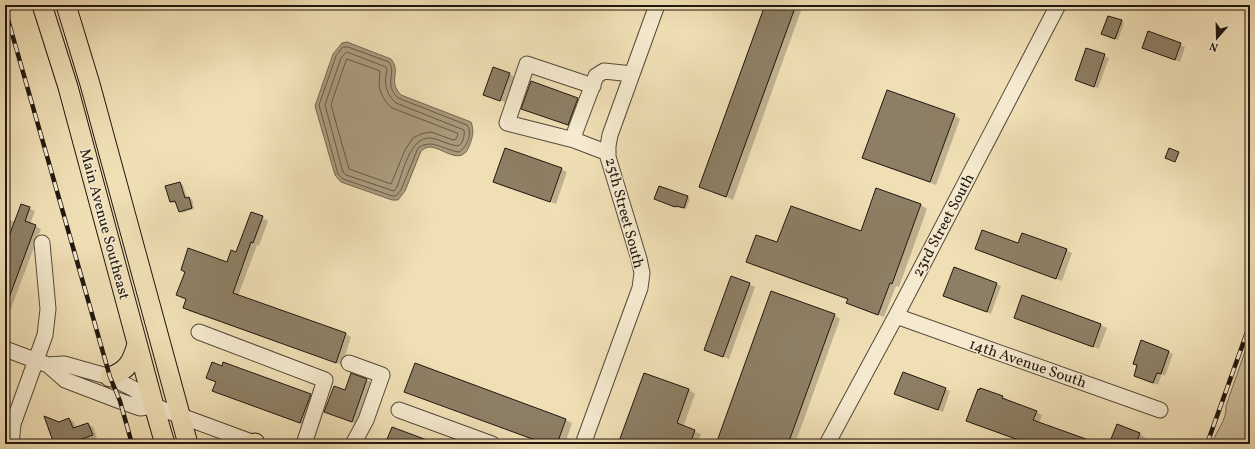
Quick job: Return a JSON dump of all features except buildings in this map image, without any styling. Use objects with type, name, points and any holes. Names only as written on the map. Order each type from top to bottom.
[{"type":"main road","name":"Main Avenue Southeast","points":[[42,5],[68,87],[154,406],[166,444]]},
{"type":"main road","name":"Main Avenue Southeast","points":[[66,5],[90,84],[179,416],[188,444]]},
{"type":"main road","points":[[110,377],[118,374],[126,368],[133,359],[137,344]]},
{"type":"street","name":"25th Street South","points":[[583,444],[640,288],[642,273],[608,153],[610,135],[657,5]]},
{"type":"street","name":"23rd Street South","points":[[827,444],[896,316],[1055,6]]},
{"type":"street","points":[[593,86],[527,64],[507,123],[574,140],[608,153]]},
{"type":"street","points":[[574,140],[575,132],[596,76],[604,71],[632,74]]},
{"type":"street","points":[[11,444],[12,424],[42,363],[48,309],[42,243]]},
{"type":"street","name":"14th Avenue South","points":[[896,316],[1160,410]]},
{"type":"street","points":[[199,332],[325,380],[304,444]]},
{"type":"street","points":[[5,349],[42,363],[65,380],[140,408],[154,406]]},
{"type":"street","points":[[42,363],[64,364],[110,377],[134,389],[154,406],[254,444]]},
{"type":"street","points":[[349,363],[382,374],[366,420],[353,444]]},
{"type":"street","points":[[399,410],[492,444]]},
{"type":"shaded area","points":[[1250,337],[1250,444],[1212,444],[1225,416],[1226,406]]},
{"type":"water","points":[[347,42],[391,59],[395,68],[395,85],[401,95],[471,122],[473,128],[471,141],[467,151],[462,155],[452,155],[430,147],[421,151],[405,191],[398,200],[392,200],[341,182],[335,175],[315,106],[333,54],[342,43]]},
{"type":"railway","points":[[5,9],[110,377],[120,401],[132,444]]},
{"type":"railway","points":[[1207,444],[1250,324]]}]
